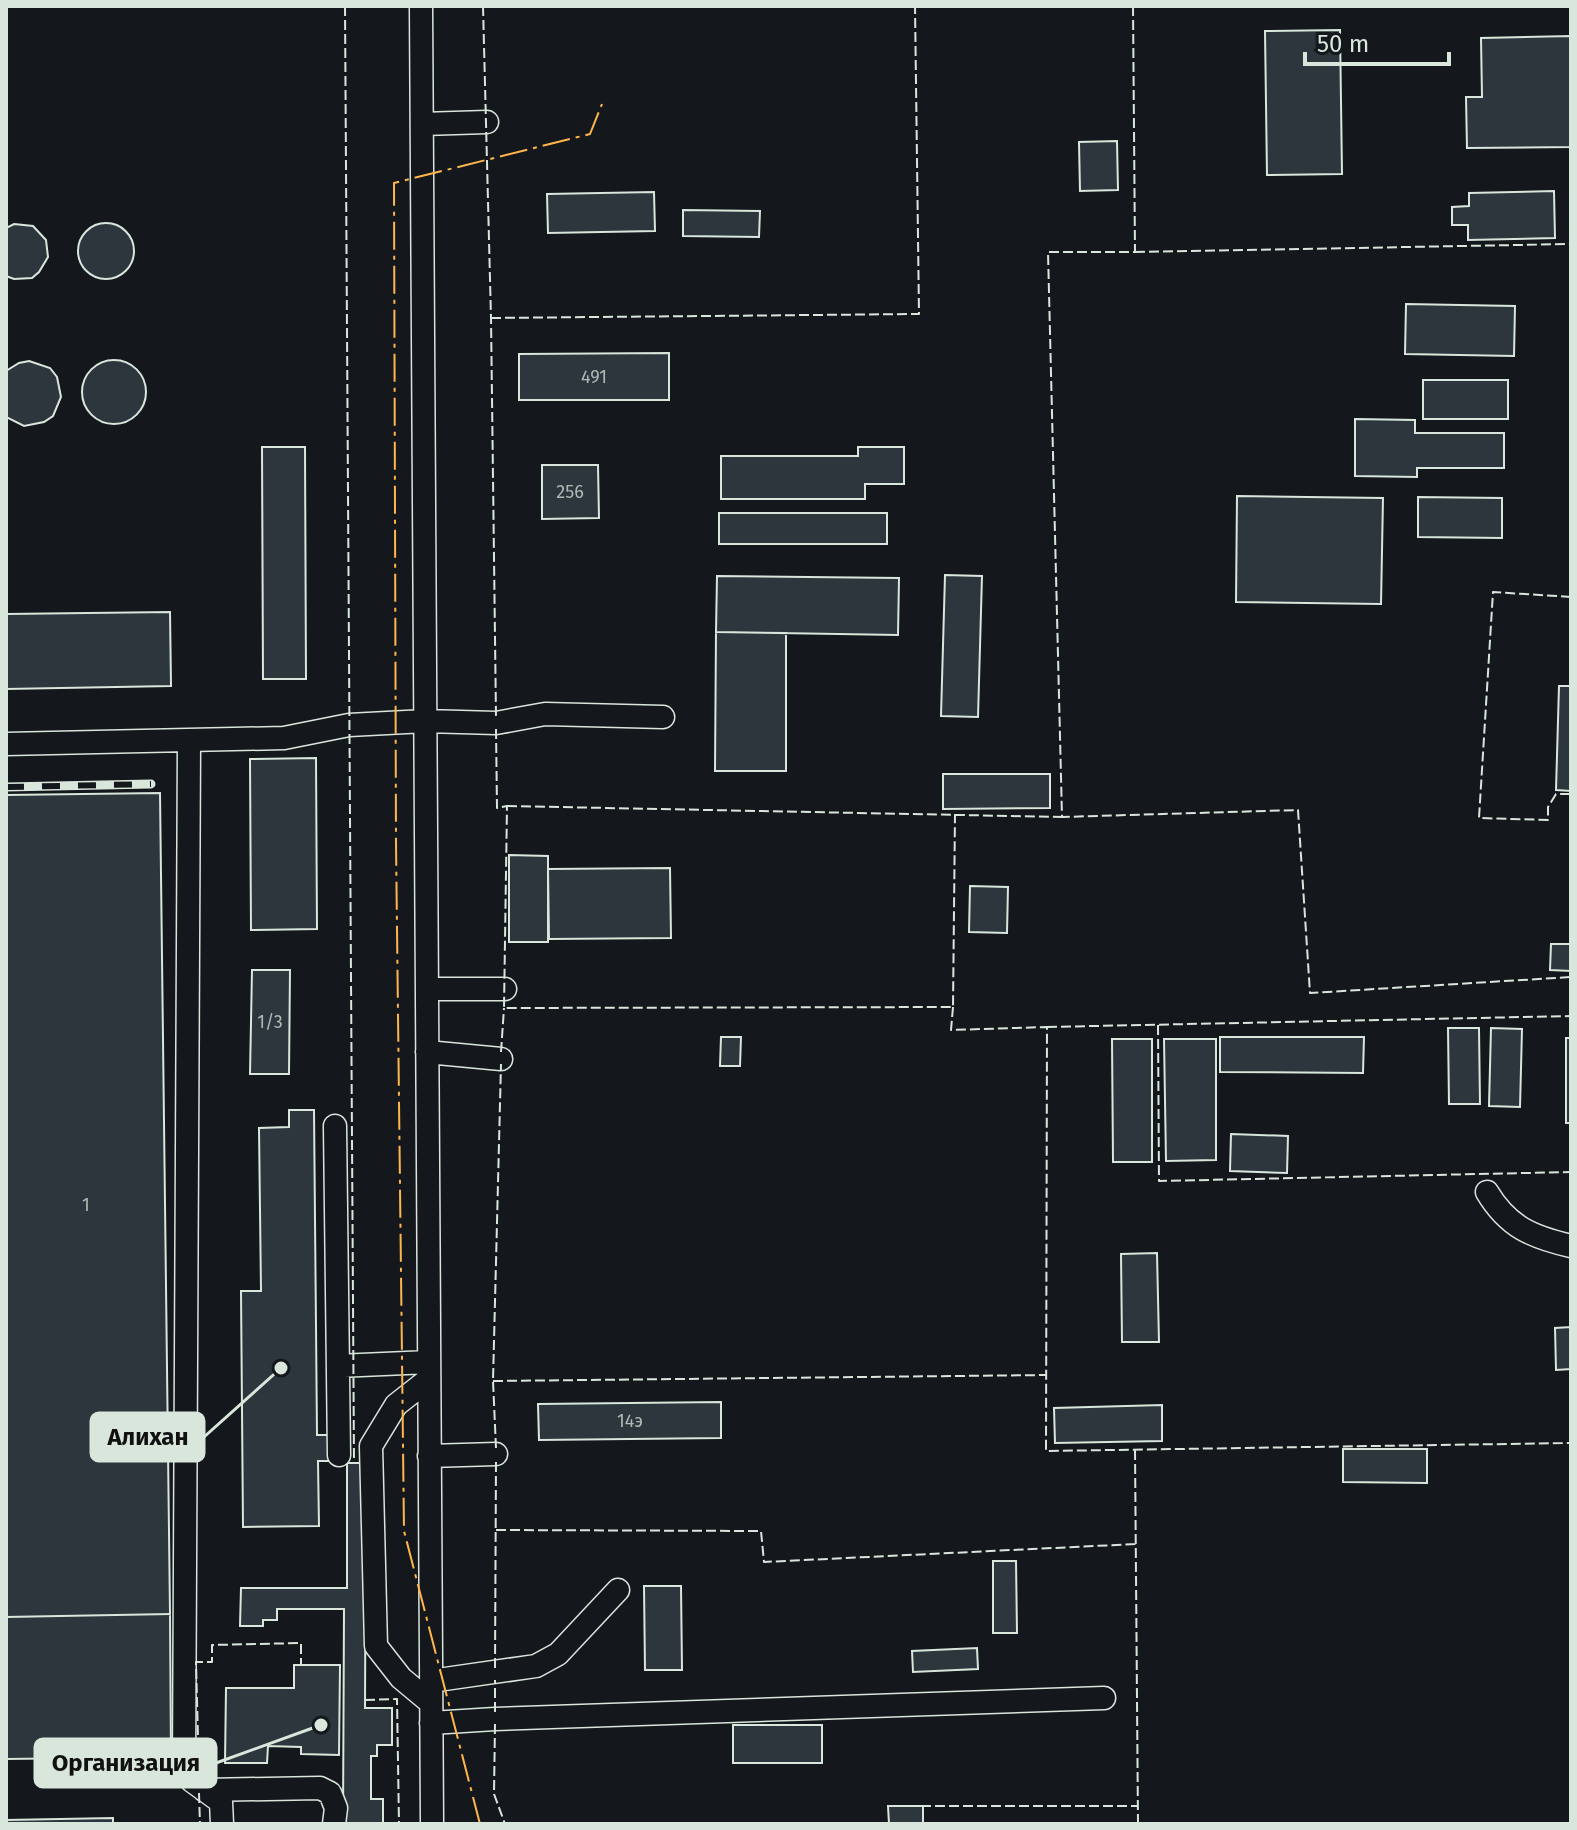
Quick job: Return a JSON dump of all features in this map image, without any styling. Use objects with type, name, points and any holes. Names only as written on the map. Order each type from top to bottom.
[{"type":"street","points":[[421,6],[432,1824]]},
{"type":"street","points":[[422,124],[487,122]]},
{"type":"street","points":[[6,744],[284,738],[349,725],[425,721],[496,723],[545,714],[663,717]]},
{"type":"street","points":[[189,740],[184,1771],[221,1802],[222,1824]]},
{"type":"street","points":[[427,989],[505,989]]},
{"type":"street","points":[[427,1052],[501,1059]]},
{"type":"street","points":[[335,1126],[339,1455]]},
{"type":"street","points":[[1487,1192],[1512,1225],[1530,1234],[1571,1246]]},
{"type":"street","points":[[338,1366],[429,1371]]},
{"type":"street","points":[[429,1371],[396,1405],[371,1446],[376,1646],[401,1678],[431,1703],[510,1718],[1104,1698]]},
{"type":"street","points":[[429,1456],[496,1454]]},
{"type":"street","points":[[431,1703],[536,1666],[558,1654],[618,1590]]},
{"type":"street","points":[[204,1790],[320,1788],[330,1793],[336,1808],[334,1824]]},
{"type":"building","points":[[1340,30],[1342,174],[1267,175],[1265,31]]},
{"type":"building","points":[[1571,36],[1571,147],[1467,148],[1466,97],[1482,97],[1481,38]]},
{"type":"building","points":[[1117,141],[1118,190],[1080,191],[1079,142]]},
{"type":"building","points":[[1554,191],[1555,238],[1468,240],[1468,225],[1452,225],[1452,207],[1469,206],[1469,193]]},
{"type":"building","points":[[654,192],[655,231],[548,233],[547,194]]},
{"type":"building","points":[[683,210],[760,211],[759,237],[683,236]]},
{"type":"building","points":[[106,223],[126,231],[134,251],[126,271],[106,279],[86,271],[78,251],[86,231]]},
{"type":"building","points":[[14,224],[33,226],[46,240],[48,257],[32,278],[6,276],[6,228]]},
{"type":"building","points":[[1406,304],[1515,306],[1514,356],[1405,354]]},
{"type":"building","points":[[669,353],[669,400],[519,400],[519,354]]},
{"type":"building","points":[[108,360],[120,360],[137,369],[144,380],[144,404],[137,415],[120,424],[108,424],[96,419],[87,410],[82,398],[82,386],[87,374],[96,365]]},
{"type":"building","points":[[29,361],[50,368],[57,377],[61,397],[53,416],[44,422],[24,426],[6,417],[6,371]]},
{"type":"building","points":[[1423,380],[1508,380],[1508,419],[1423,419]]},
{"type":"building","points":[[1355,419],[1415,420],[1415,433],[1504,433],[1504,468],[1417,468],[1417,477],[1355,476]]},
{"type":"building","points":[[262,447],[305,447],[306,679],[263,679]]},
{"type":"building","points":[[858,447],[904,447],[904,484],[865,484],[865,499],[721,499],[721,456],[858,456]]},
{"type":"building","points":[[542,465],[598,465],[599,518],[542,519]]},
{"type":"building","points":[[1237,496],[1383,498],[1381,604],[1236,602]]},
{"type":"building","points":[[1418,497],[1502,498],[1502,538],[1418,537]]},
{"type":"building","points":[[719,513],[887,513],[887,544],[719,544]]},
{"type":"building","points":[[945,575],[982,576],[978,717],[941,716]]},
{"type":"building","points":[[717,576],[899,578],[898,635],[716,632]]},
{"type":"building","points":[[170,612],[171,686],[6,689],[6,614]]},
{"type":"building","points":[[716,632],[786,633],[786,771],[715,771]]},
{"type":"building","points":[[1559,686],[1571,686],[1571,791],[1556,790]]},
{"type":"building","points":[[316,758],[317,929],[251,930],[250,759]]},
{"type":"building","points":[[943,774],[1050,774],[1050,808],[943,809]]},
{"type":"building","points":[[160,793],[170,1614],[6,1617],[6,795]]},
{"type":"building","points":[[509,855],[548,856],[548,942],[509,942]]},
{"type":"building","points":[[670,868],[671,938],[549,939],[548,869]]},
{"type":"building","points":[[970,886],[1008,887],[1007,933],[969,932]]},
{"type":"building","points":[[1551,944],[1571,944],[1571,971],[1550,970]]},
{"type":"building","points":[[252,970],[290,970],[289,1074],[250,1074]]},
{"type":"building","points":[[1448,1028],[1479,1028],[1480,1104],[1449,1104]]},
{"type":"building","points":[[1491,1028],[1522,1029],[1520,1107],[1489,1106]]},
{"type":"building","points":[[721,1037],[741,1037],[740,1066],[720,1066]]},
{"type":"building","points":[[1220,1037],[1364,1037],[1363,1073],[1220,1072]]},
{"type":"building","points":[[1566,1038],[1571,1038],[1571,1123],[1566,1123]]},
{"type":"building","points":[[1112,1039],[1152,1039],[1152,1162],[1113,1162]]},
{"type":"building","points":[[1164,1039],[1216,1039],[1216,1160],[1166,1161]]},
{"type":"building","points":[[289,1110],[314,1110],[317,1435],[330,1435],[331,1461],[318,1461],[319,1526],[243,1527],[241,1291],[261,1291],[259,1128],[289,1127]]},
{"type":"building","points":[[1231,1134],[1288,1136],[1287,1173],[1230,1171]]},
{"type":"building","points":[[1157,1253],[1159,1342],[1122,1342],[1121,1254]]},
{"type":"building","points":[[1571,1327],[1571,1369],[1556,1370],[1555,1328]]},
{"type":"building","points":[[721,1402],[721,1438],[539,1440],[538,1404]]},
{"type":"building","points":[[1162,1405],[1162,1441],[1055,1443],[1054,1408]]},
{"type":"building","points":[[1343,1449],[1427,1449],[1427,1483],[1343,1482]]},
{"type":"building","points":[[347,1463],[366,1463],[365,1708],[392,1708],[392,1745],[377,1745],[377,1756],[371,1756],[371,1799],[383,1799],[383,1824],[343,1824],[344,1609],[277,1609],[277,1620],[263,1620],[263,1626],[240,1626],[241,1588],[347,1588]]},
{"type":"building","points":[[993,1561],[1016,1561],[1017,1633],[993,1633]]},
{"type":"building","points":[[644,1586],[681,1586],[682,1670],[645,1670]]},
{"type":"building","points":[[170,1614],[171,1757],[6,1759],[6,1617]]},
{"type":"building","points":[[977,1648],[978,1669],[913,1672],[912,1651]]},
{"type":"building","points":[[294,1665],[340,1665],[339,1755],[301,1754],[301,1747],[268,1746],[267,1763],[225,1763],[226,1688],[294,1688]]},
{"type":"building","points":[[733,1725],[822,1725],[822,1763],[733,1763]]},
{"type":"building","points":[[888,1806],[923,1806],[923,1824],[889,1824]]},
{"type":"building","points":[[113,1818],[113,1824],[6,1824],[6,1820]]},
{"type":"railway","points":[[6,787],[151,784]]},
{"type":"fence","points":[[345,6],[354,1463]]},
{"type":"fence","points":[[483,6],[496,717]]},
{"type":"fence","points":[[491,318],[919,314],[915,6]]},
{"type":"fence","points":[[1133,6],[1135,252],[1048,252],[1062,817],[1298,810],[1310,993],[1571,977]]},
{"type":"fence","points":[[1135,252],[1571,244]]},
{"type":"fence","points":[[1571,597],[1493,592],[1479,818],[1548,820],[1548,807],[1556,794],[1571,794]]},
{"type":"fence","points":[[496,729],[497,808],[507,806],[504,1008],[953,1007],[955,814]]},
{"type":"fence","points":[[507,806],[1062,817]]},
{"type":"fence","points":[[953,1007],[951,1030],[1047,1027],[1046,1451],[1571,1443]]},
{"type":"fence","points":[[501,1052],[504,1008]]},
{"type":"fence","points":[[1047,1027],[1571,1016]]},
{"type":"fence","points":[[1158,1025],[1159,1181],[1571,1172]]},
{"type":"fence","points":[[496,1448],[493,1381],[501,1064]]},
{"type":"fence","points":[[493,1381],[1047,1375]]},
{"type":"fence","points":[[1135,1450],[1138,1824]]},
{"type":"fence","points":[[495,1668],[496,1460]]},
{"type":"fence","points":[[496,1530],[761,1531],[764,1562],[1136,1544]]},
{"type":"fence","points":[[199,1777],[196,1662],[212,1662],[212,1645],[301,1643],[301,1665]]},
{"type":"fence","points":[[495,1680],[495,1712]]},
{"type":"fence","points":[[365,1700],[397,1699],[399,1824]]},
{"type":"fence","points":[[495,1724],[494,1794],[505,1824]]},
{"type":"fence","points":[[199,1793],[200,1824]]},
{"type":"fence","points":[[923,1808],[1138,1806]]},
{"type":"power","points":[[480,1824],[404,1531],[396,842],[394,183],[590,134],[602,104]]},
{"type":"place","name":"Алихан","points":[[281,1368]]},
{"type":"place","name":"Организация","points":[[321,1725]]}]
